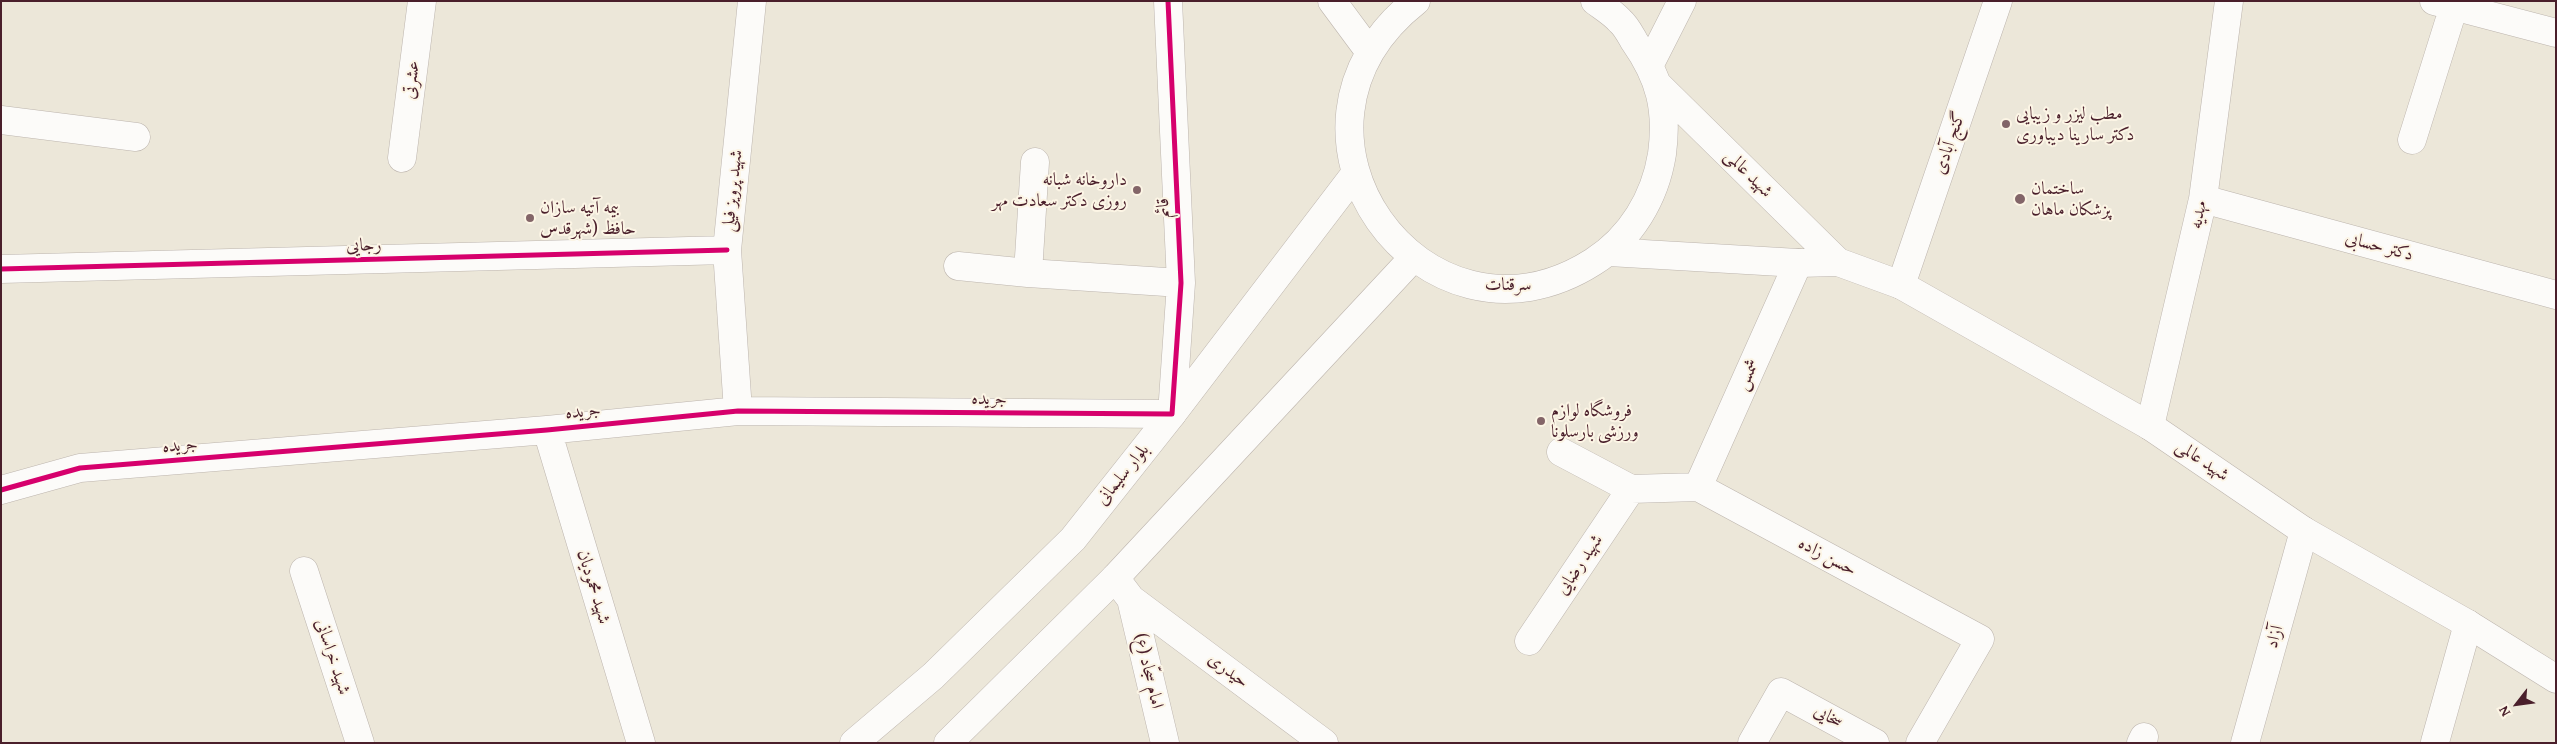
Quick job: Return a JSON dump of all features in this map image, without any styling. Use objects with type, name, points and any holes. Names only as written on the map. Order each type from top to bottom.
[{"type":"street","name":"عشرتی","points":[[402,158],[422,1]]},
{"type":"street","name":"شهید پرویز فیلی","points":[[738,411],[727,250],[752,1]]},
{"type":"street","name":"قائم","points":[[1168,1],[1181,283],[1172,414]]},
{"type":"street","points":[[1332,1],[1369,51]]},
{"type":"street","name":"سرقنات","points":[[1416,1],[1395,17],[1369,51],[1353,90],[1348,132],[1355,174],[1377,221],[1413,258],[1450,278],[1492,288],[1525,287],[1574,274],[1609,252],[1639,218],[1658,177],[1665,132],[1654,75],[1620,20],[1595,1]]},
{"type":"street","points":[[1654,75],[1682,1]]},
{"type":"street","name":"گنج آبادی","points":[[1901,285],[1998,1]]},
{"type":"street","name":"مهدیه","points":[[2150,426],[2203,199],[2229,1]]},
{"type":"street","points":[[2412,140],[2444,4],[2556,33]]},
{"type":"street","name":"شهید عالمی","points":[[1654,75],[1838,262]]},
{"type":"street","points":[[1,120],[136,137]]},
{"type":"street","points":[[1028,273],[1035,162]]},
{"type":"street","name":"بلوار سلیمانی","points":[[854,743],[933,676],[1073,538],[1172,414],[1355,174]]},
{"type":"street","name":"دکتر حسابی","points":[[2203,199],[2556,295]]},
{"type":"street","name":"رجایی","points":[[1,269],[727,250]]},
{"type":"street","name":"شهید عالمی","points":[[1609,252],[1798,263],[1838,262],[1901,285],[2150,426],[2304,530],[2468,624],[2556,679]]},
{"type":"street","points":[[948,743],[1115,578],[1413,258]]},
{"type":"street","name":"شمس","points":[[1698,487],[1798,263]]},
{"type":"street","points":[[958,266],[1028,273],[1181,283]]},
{"type":"street","name":"جریده","points":[[1,490],[80,468],[546,430],[738,411],[1172,414]]},
{"type":"street","name":"شهید محمودیان","points":[[546,430],[641,743]]},
{"type":"street","points":[[1561,452],[1631,489],[1698,487]]},
{"type":"street","name":"حسن زاده","points":[[1698,487],[1980,639],[1920,743]]},
{"type":"street","name":"شهید رضایی","points":[[1529,641],[1631,489]]},
{"type":"street","name":"آزاد","points":[[2245,743],[2304,530]]},
{"type":"street","name":"شهید خراسانی","points":[[304,571],[360,743]]},
{"type":"street","points":[[1115,578],[1131,599]]},
{"type":"street","name":"امام سجّاد (ع)","points":[[1131,599],[1165,743]]},
{"type":"street","name":"حیدری","points":[[1131,599],[1324,743]]},
{"type":"street","points":[[2435,742],[2468,624]]},
{"type":"street","name":"سخایی","points":[[1752,743],[1781,692],[1875,743]]},
{"type":"cycle path","points":[[1,490],[80,468],[547,430],[738,411],[1172,414],[1181,283],[1168,1]]},
{"type":"cycle path","points":[[1,269],[727,250]]},
{"type":"place","name":"مطب لیزر و زیبایی دکتر سارینا دیباوری","points":[[2006,124]]},
{"type":"place","name":"داروخانه شبانه روزی دکتر سعادت مهر","points":[[1137,190]]},
{"type":"place","name":"ساختمان پزشکان ماهان","points":[[2020,199]]},
{"type":"place","name":"بیمه آتیه سازان حافظ (شهرقدس","points":[[530,218]]},
{"type":"place","name":"فروشگاه لوازم ورزشی بارسلونا","points":[[1541,421]]}]
